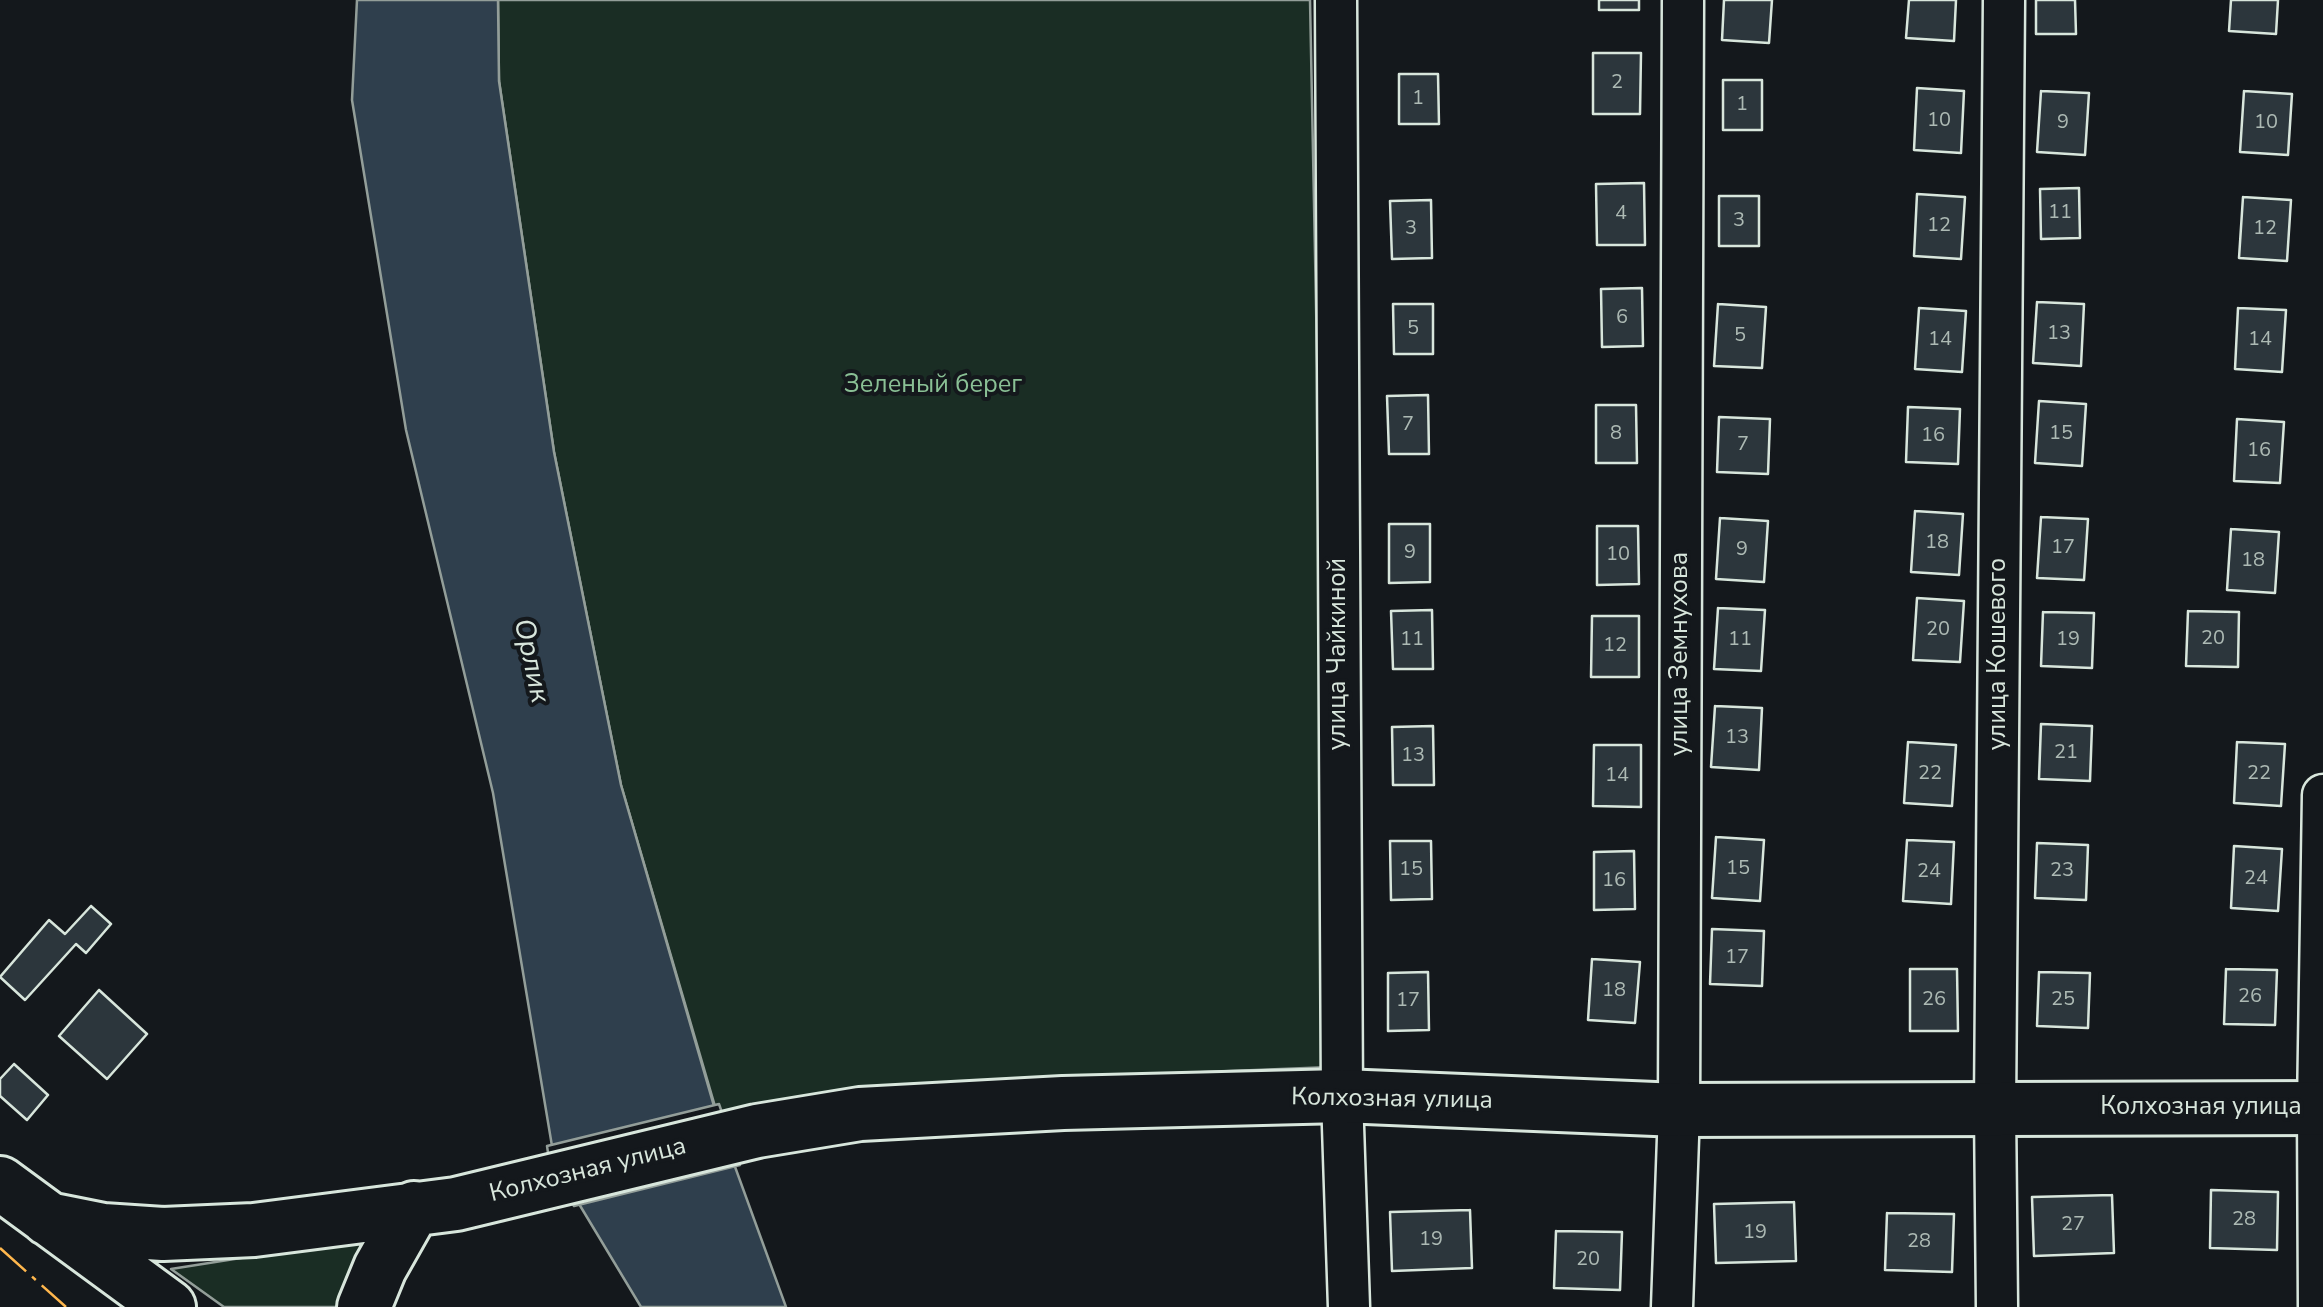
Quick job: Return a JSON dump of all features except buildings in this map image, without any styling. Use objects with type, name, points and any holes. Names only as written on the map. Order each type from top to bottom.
[{"type":"main road","name":"Колхозная улица","points":[[48,1219],[103,1230],[163,1234],[254,1230],[456,1204],[757,1131],[880,1113],[1083,1103],[1342,1096],[1679,1110],[2320,1108]]},
{"type":"main road","points":[[0,1183],[169,1307]]},
{"type":"main road","points":[[364,1307],[380,1268],[414,1208]]},
{"type":"street","name":"улица Чайкиной","points":[[1336,0],[1342,1096],[1350,1307]]},
{"type":"street","name":"улица Земнухова","points":[[1672,1307],[1679,1110],[1683,0]]},
{"type":"street","name":"улица Кошевого","points":[[1997,1307],[1995,1108],[2004,0]]},
{"type":"street","points":[[2319,1307],[2323,795]]},
{"type":"green space","name":"Зеленый берег","points":[[498,0],[1310,0],[1331,1067],[1005,1080],[719,1120],[621,785],[554,452],[499,81]]},
{"type":"green space","points":[[374,1237],[345,1307],[224,1307],[171,1269]]},
{"type":"water","name":"Орлик","points":[[357,0],[498,0],[499,81],[554,452],[621,785],[718,1120],[786,1307],[641,1307],[555,1164],[493,793],[406,430],[352,100]]},
{"type":"pier","points":[[719,1104],[740,1165],[574,1206],[550,1166],[547,1146]]},
{"type":"power","points":[[0,1248],[66,1307]]}]
